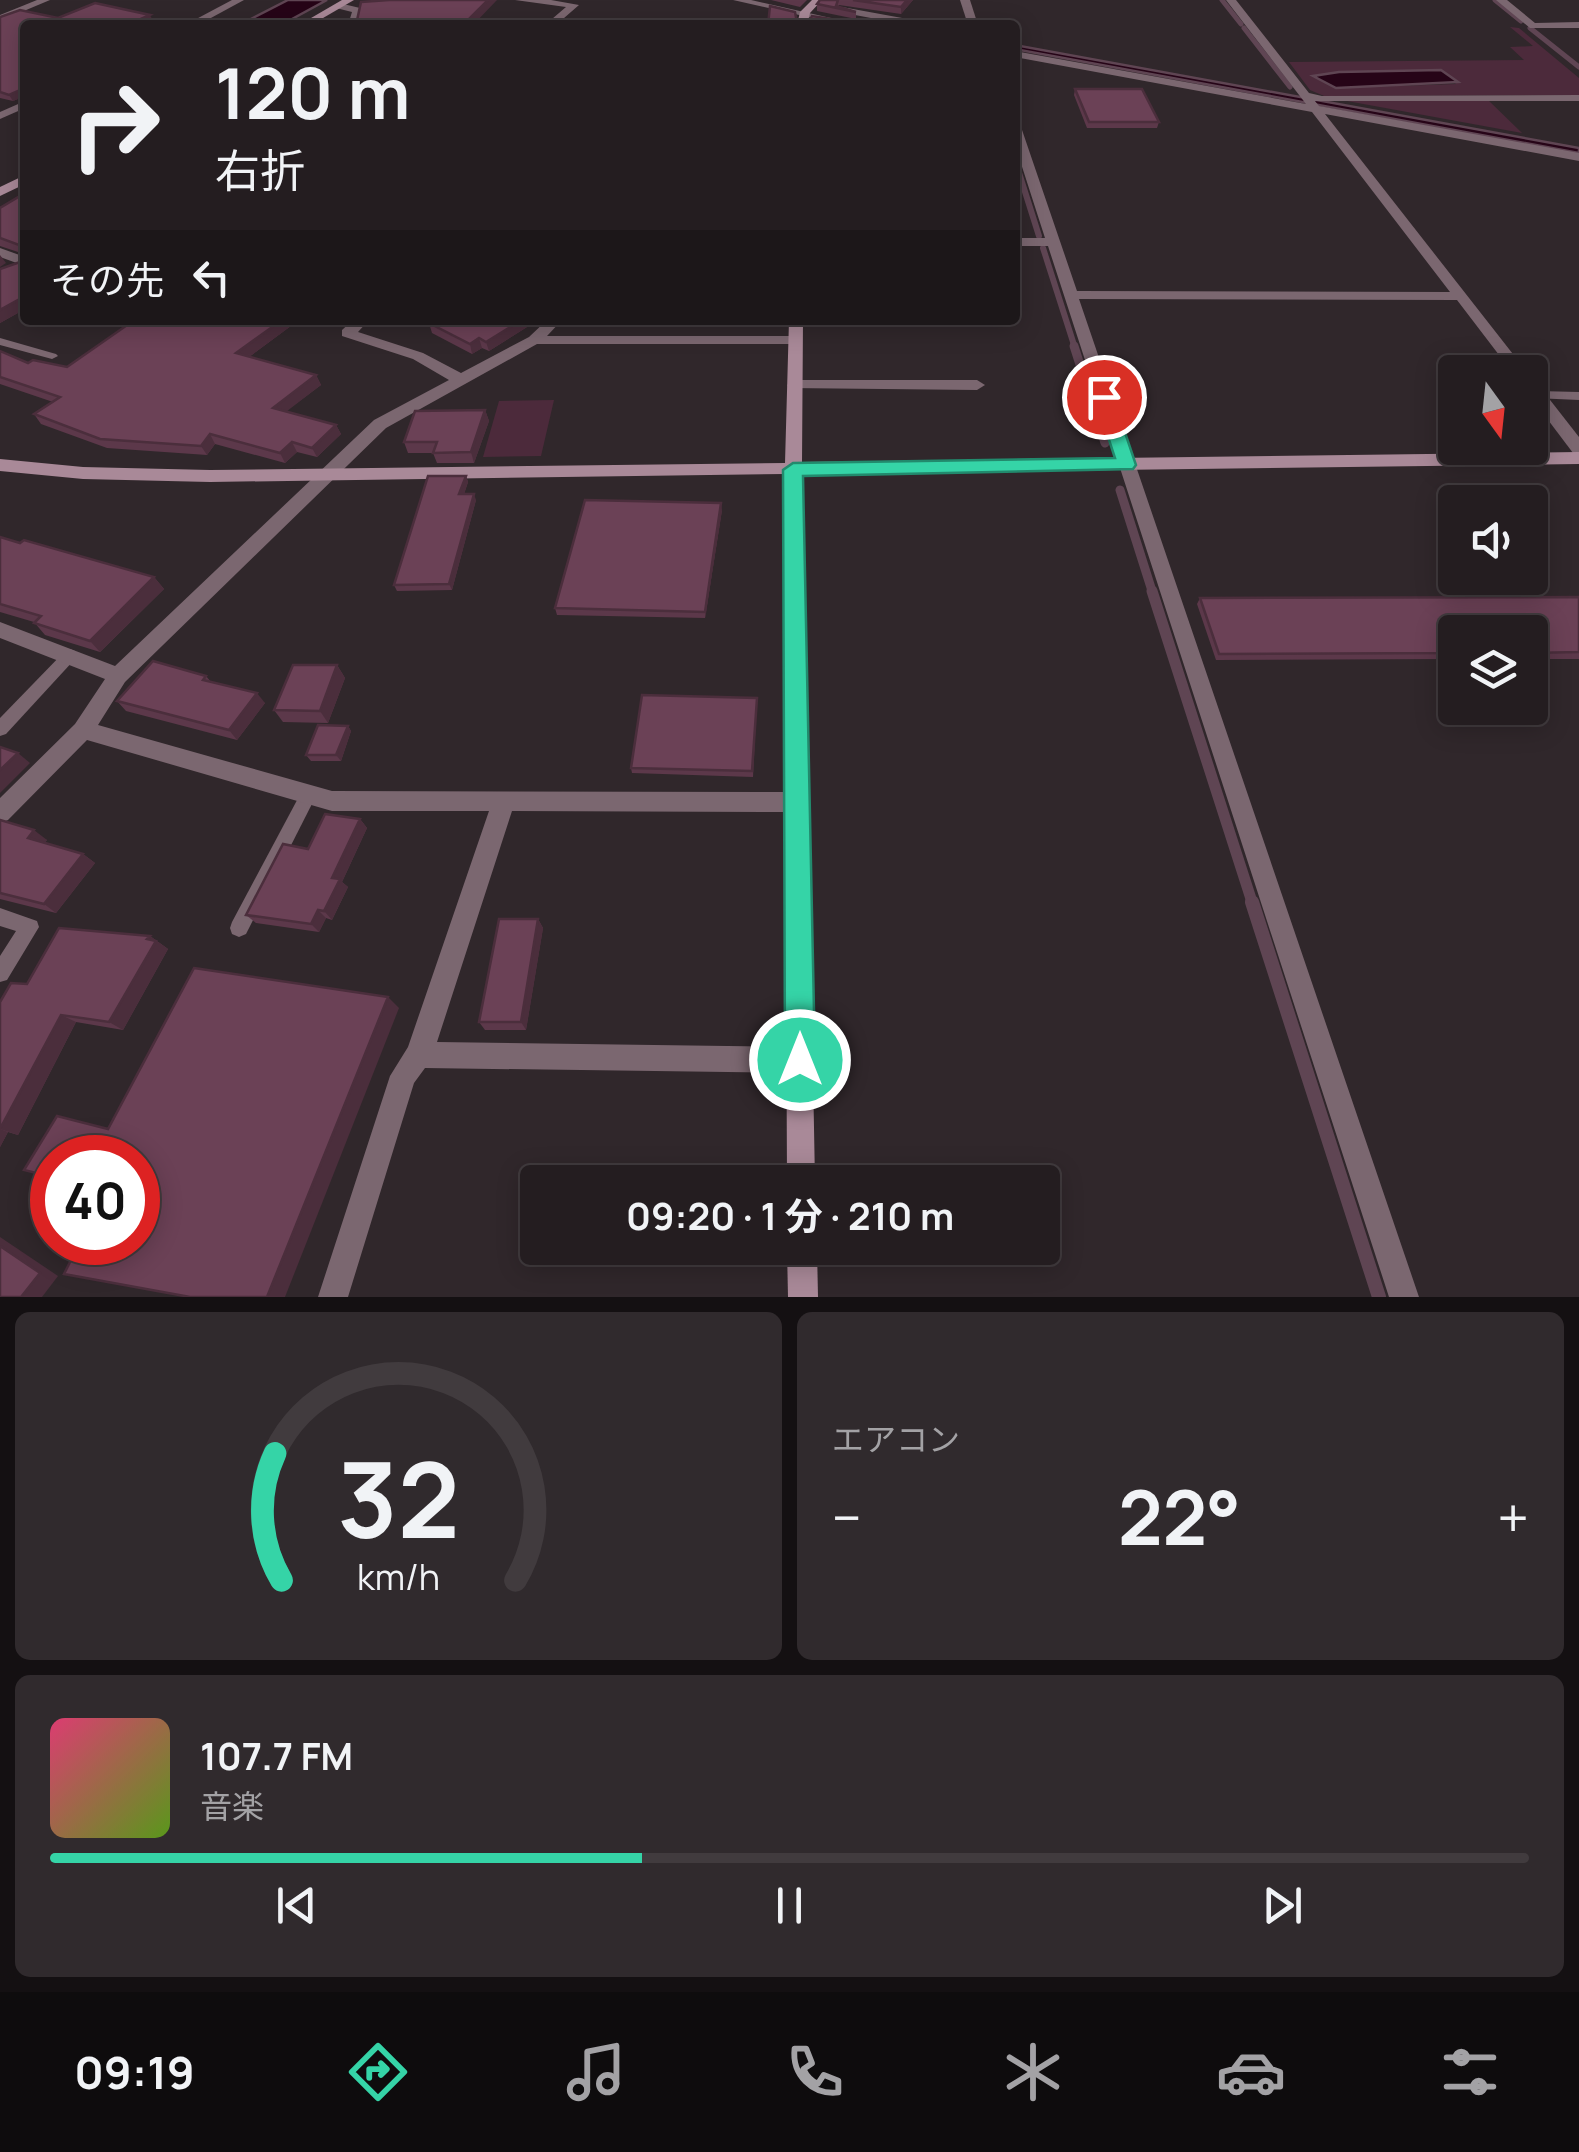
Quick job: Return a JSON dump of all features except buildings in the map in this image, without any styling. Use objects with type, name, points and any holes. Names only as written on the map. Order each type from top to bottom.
[{"type":"street","points":[[0,18],[45,0]]},
{"type":"street","points":[[200,20],[239,0]]},
{"type":"street","points":[[520,0],[574,5],[556,20]]},
{"type":"street","points":[[738,0],[888,20]]},
{"type":"street","points":[[800,0],[809,9],[842,20]]},
{"type":"street","points":[[1231,0],[1507,355]]},
{"type":"street","points":[[1501,0],[1533,26],[1579,25]]},
{"type":"street","points":[[313,20],[344,3],[357,10],[354,20]]},
{"type":"street","points":[[1020,43],[1579,156]]},
{"type":"street","points":[[1020,55],[1312,102],[1579,98]]},
{"type":"street","points":[[1020,142],[1404,1297]]},
{"type":"street","points":[[1020,242],[1053,242]]},
{"type":"street","points":[[1070,295],[1461,296]]},
{"type":"street","points":[[356,325],[348,332],[418,356],[463,381]]},
{"type":"street","points":[[0,813],[82,730],[118,676],[380,424],[534,340],[550,325]]},
{"type":"street","points":[[796,325],[793,470],[802,1165]]},
{"type":"street","points":[[534,340],[796,340]]},
{"type":"street","points":[[795,385],[977,385]]},
{"type":"street","points":[[1548,408],[1579,449]]},
{"type":"street","points":[[0,465],[83,473],[327,476],[1579,458]]},
{"type":"street","points":[[0,630],[118,676]]},
{"type":"street","points":[[82,730],[332,800],[502,804],[797,802]]},
{"type":"street","points":[[333,1297],[402,1076],[419,1055],[502,804]]},
{"type":"street","points":[[419,1055],[800,1060]]},
{"type":"street","points":[[802,1265],[803,1297]]},
{"type":"lane","points":[[0,341],[52,356]]},
{"type":"lane","points":[[1548,392],[1579,396]]},
{"type":"lane","points":[[0,729],[70,655]]},
{"type":"lane","points":[[239,928],[308,794]]},
{"type":"lane","points":[[0,917],[30,927],[0,974]]},
{"type":"shaded area","points":[[288,0],[327,0],[290,20],[249,20]]},
{"type":"shaded area","points":[[1510,27],[1519,28],[1579,78],[1579,95],[1324,96],[1310,90],[1289,62],[1524,60],[1510,47],[1533,46]],"holes":[[[1441,70],[1456,84],[1336,88],[1313,76]]]},
{"type":"shaded area","points":[[1020,46],[1579,148],[1579,153],[1020,50]]},
{"type":"shaded area","points":[[1441,70],[1458,82],[1336,88],[1313,76],[1339,72]]},
{"type":"shaded area","points":[[1487,99],[1522,133],[1347,101]]},
{"type":"shaded area","points":[[554,400],[541,456],[483,457],[499,401]]},
{"type":"waterway","points":[[1222,0],[1241,24]]},
{"type":"waterway","points":[[1495,0],[1521,21]]},
{"type":"waterway","points":[[1244,28],[1290,87]]},
{"type":"waterway","points":[[1530,28],[1579,67]]},
{"type":"waterway","points":[[1020,176],[1039,236]]},
{"type":"waterway","points":[[1043,248],[1075,348]]},
{"type":"waterway","points":[[1074,346],[1105,443]]},
{"type":"waterway","points":[[1120,490],[1153,594]]},
{"type":"waterway","points":[[1152,591],[1253,905]]},
{"type":"waterway","points":[[1252,902],[1379,1297]]},
{"type":"route","points":[[800,1060],[793,470],[1126,465],[1104,397]]}]
